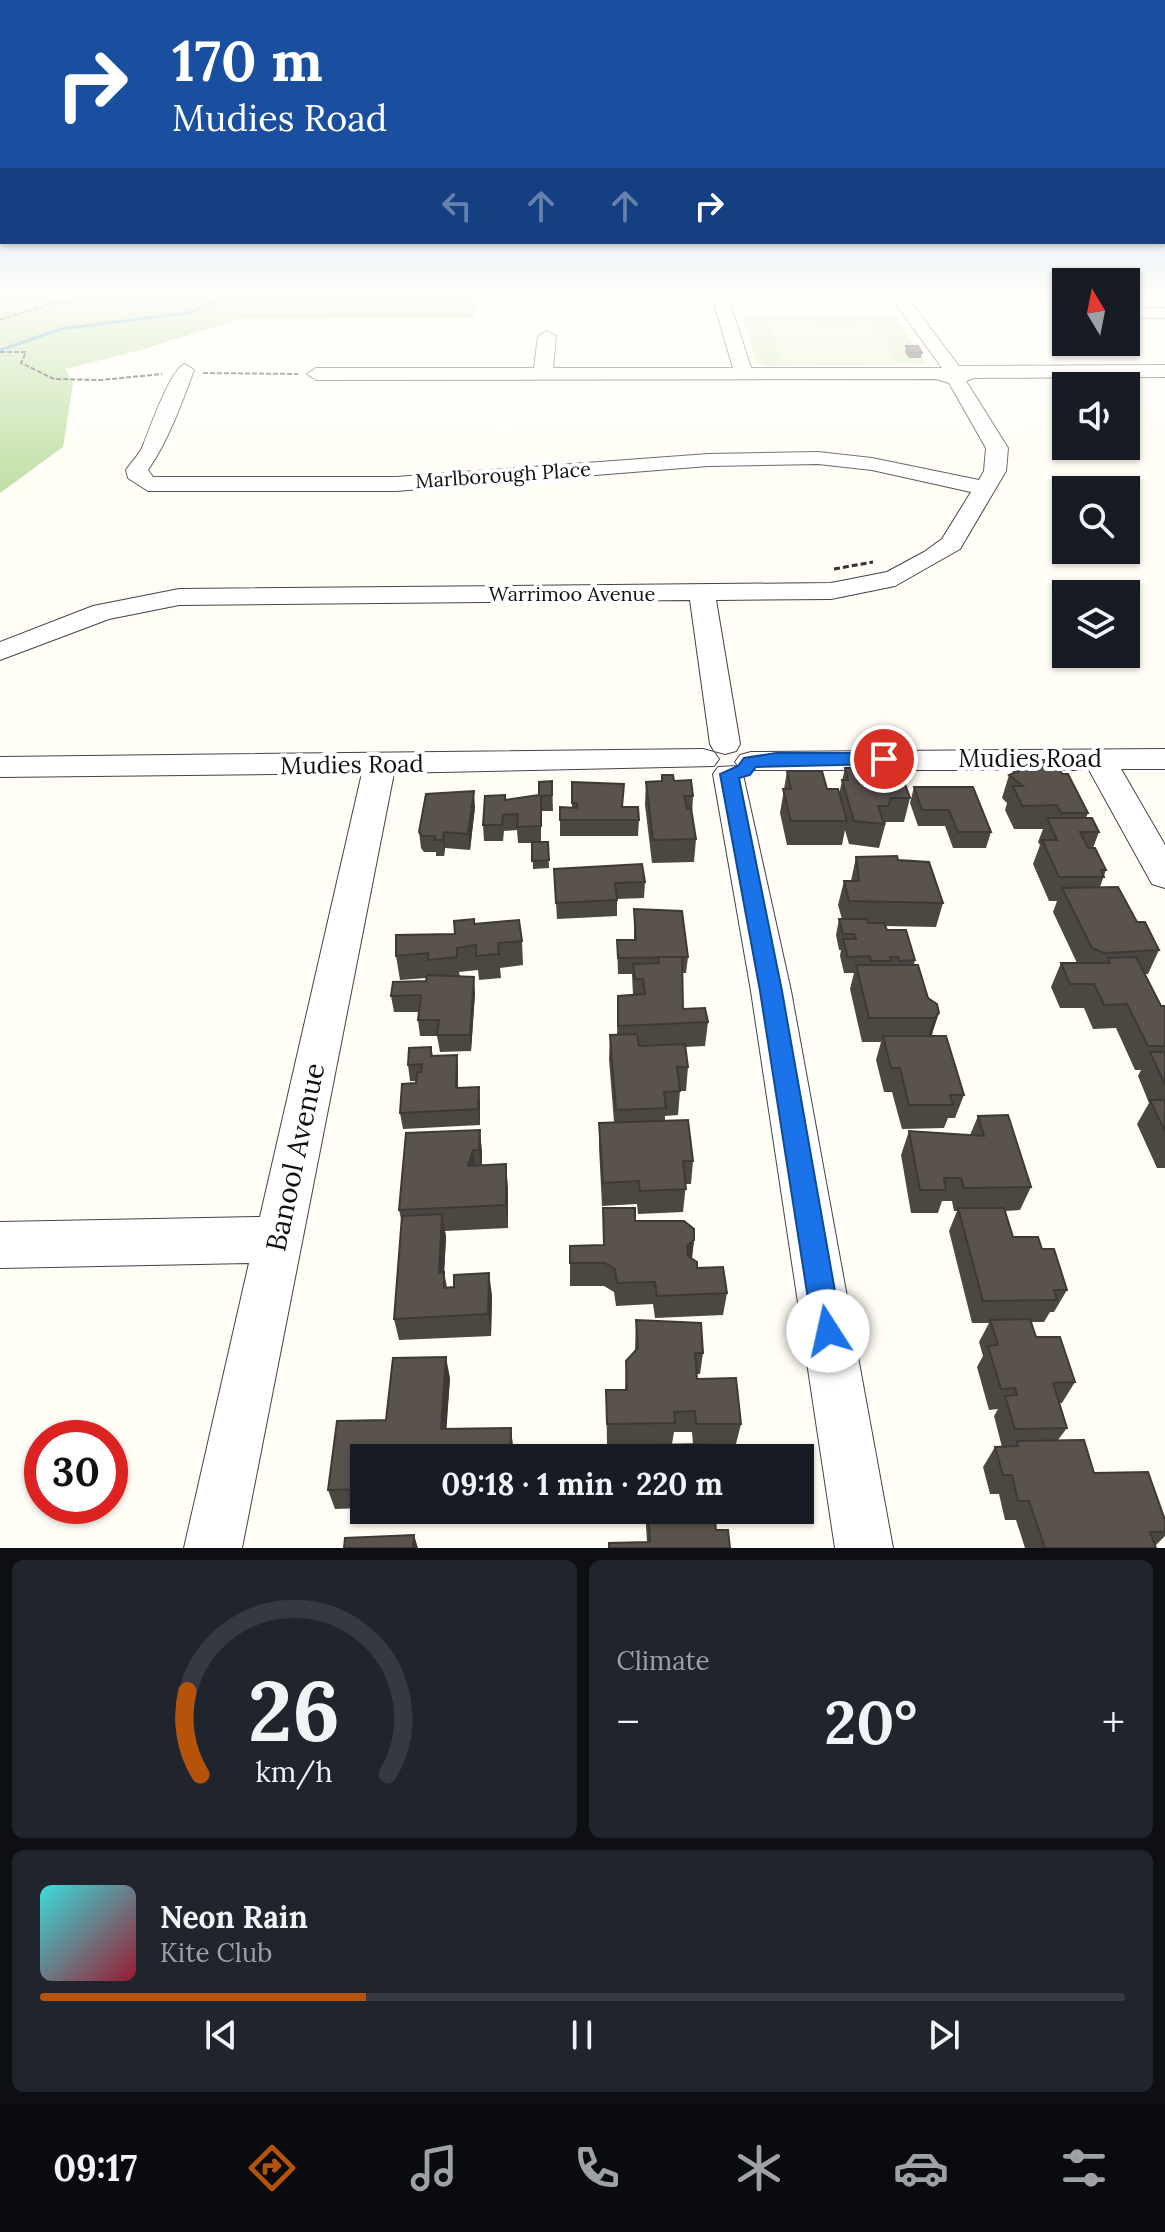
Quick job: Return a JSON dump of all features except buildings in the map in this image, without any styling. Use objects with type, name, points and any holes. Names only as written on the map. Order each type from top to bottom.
[{"type":"street","points":[[543,374],[544,365]]},
{"type":"street","points":[[741,365],[744,374]]},
{"type":"street","name":"Warrimoo Avenue","points":[[0,652],[102,612],[179,597],[831,591],[895,578],[951,544],[995,471],[997,448],[947,365]]},
{"type":"street","name":"Marlborough Place","points":[[185,370],[169,410],[161,419],[154,446],[137,470],[139,478],[148,484],[396,484],[708,460],[818,458],[872,464],[985,488]]},
{"type":"street","points":[[316,374],[1165,371]]},
{"type":"street","points":[[702,593],[727,760],[771,991],[864,1548]]},
{"type":"street","name":"Mudies Road","points":[[0,767],[1165,759]]},
{"type":"street","points":[[1100,760],[1165,875]]},
{"type":"street","name":"Banool Avenue","points":[[213,1548],[379,766]]},
{"type":"street","points":[[0,1245],[277,1240]]},
{"type":"path","points":[[26,365],[54,379],[101,380],[185,370],[316,374]]},
{"type":"path","points":[[830,570],[877,562]]},
{"type":"green space","points":[[0,365],[80,365],[65,369],[73,383],[63,447],[0,493]]},
{"type":"route","points":[[828,1331],[771,991],[729,774],[744,771],[751,762],[776,759],[884,759]]}]
